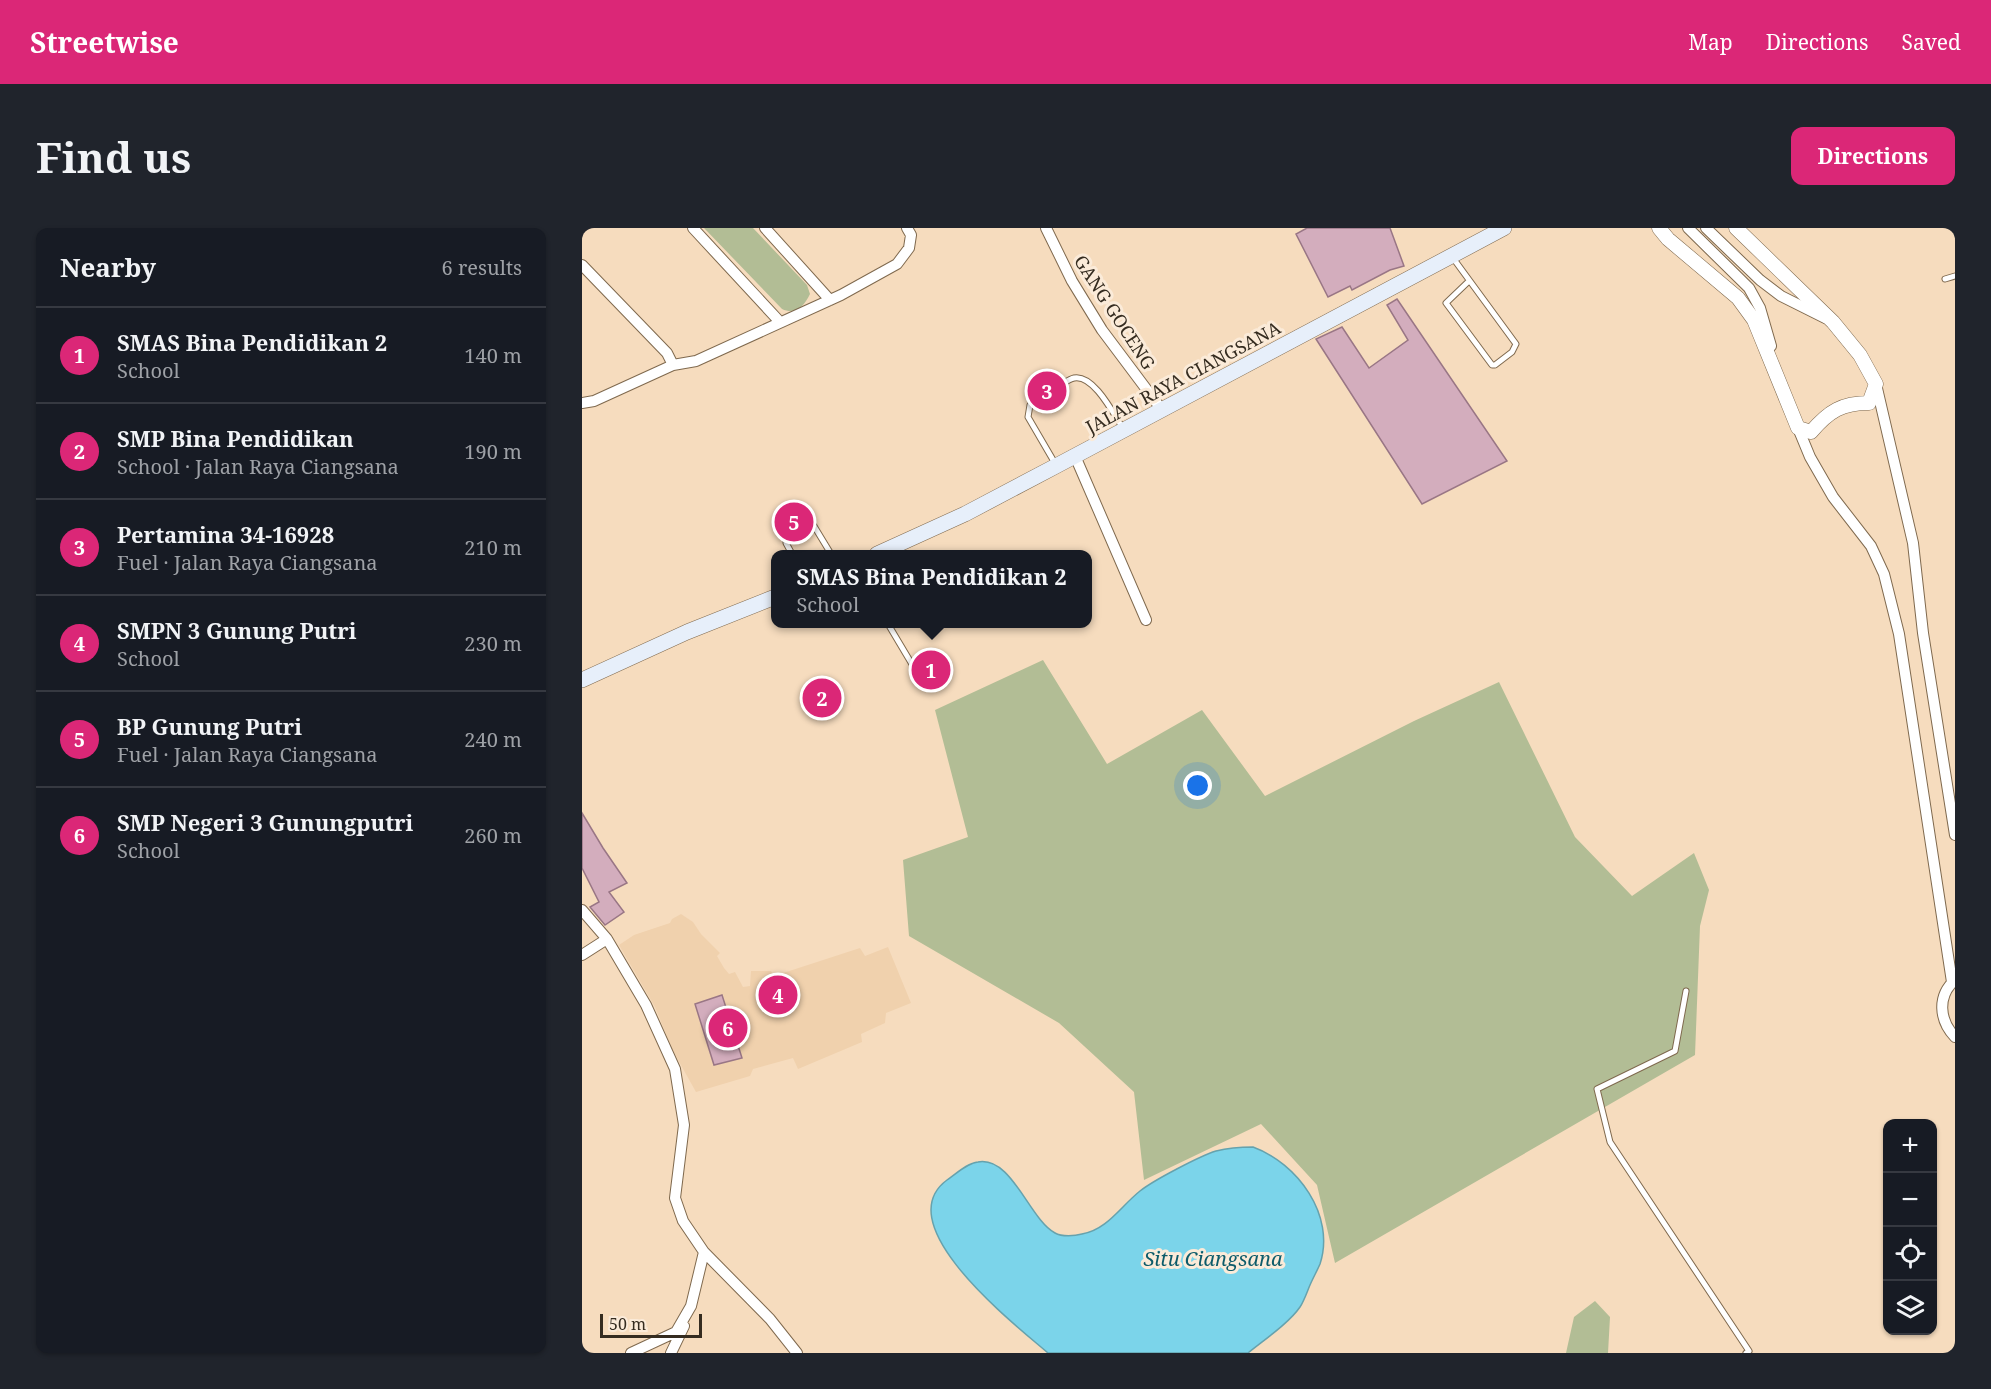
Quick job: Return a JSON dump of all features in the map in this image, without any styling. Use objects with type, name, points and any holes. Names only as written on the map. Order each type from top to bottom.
[{"type":"main road","name":"JALAN RAYA CIANGSANA","points":[[887,550],[964,514],[1504,228]]},
{"type":"main road","points":[[582,680],[687,632],[771,599]]},
{"type":"street","points":[[693,228],[780,322]]},
{"type":"street","points":[[765,228],[830,300]]},
{"type":"street","points":[[582,403],[594,401],[673,365],[696,361],[830,300],[897,264],[909,248],[911,235],[907,228]]},
{"type":"street","name":"GANG GOCENG","points":[[1046,228],[1072,281],[1102,330],[1162,410]]},
{"type":"street","points":[[1659,228],[1668,239],[1738,298],[1754,320],[1785,396],[1805,430],[1810,457],[1833,497],[1871,546],[1884,574],[1899,634],[1954,981],[1944,996],[1942,1012],[1947,1028],[1955,1036]]},
{"type":"street","points":[[1688,228],[1749,288],[1760,308],[1785,396]]},
{"type":"street","points":[[1706,228],[1760,280],[1781,296],[1833,322]]},
{"type":"street","points":[[1736,228],[1833,322],[1860,355],[1876,384],[1913,543],[1923,633],[1955,835]]},
{"type":"street","points":[[582,265],[667,353],[673,365]]},
{"type":"street","points":[[1869,403],[1876,384]]},
{"type":"street","points":[[1805,430],[1826,415],[1851,403],[1869,403],[1884,417]]},
{"type":"street","points":[[1075,456],[1146,621]]},
{"type":"street","points":[[582,912],[607,939],[646,1005],[675,1069],[684,1125],[675,1198],[682,1221],[704,1252],[770,1319],[797,1353]]},
{"type":"street","points":[[582,955],[607,939]]},
{"type":"street","points":[[670,1353],[679,1340],[691,1306],[704,1252]]},
{"type":"street","points":[[631,1353],[676,1332],[691,1306]]},
{"type":"lane","points":[[1452,257],[1516,344],[1512,352],[1496,365],[1492,364],[1446,303],[1469,281]]},
{"type":"lane","points":[[1945,279],[1955,276]]},
{"type":"lane","points":[[1056,466],[1028,417],[1030,405],[1074,378],[1083,379],[1092,384],[1125,430]]},
{"type":"lane","points":[[790,550],[786,537],[808,523],[814,526],[828,550]]},
{"type":"lane","points":[[890,628],[919,676]]},
{"type":"lane","points":[[1686,991],[1675,1051],[1597,1089],[1610,1142],[1749,1351],[1746,1353]]},
{"type":"shaded area","points":[[681,914],[693,922],[701,934],[720,953],[717,956],[724,968],[729,974],[735,972],[743,987],[750,986],[751,971],[771,971],[774,976],[860,948],[865,956],[888,947],[911,1003],[886,1013],[885,1023],[861,1034],[862,1042],[798,1069],[793,1058],[753,1069],[750,1076],[696,1092],[672,1049],[655,1007],[619,945],[634,935],[670,923],[672,919]]},
{"type":"green space","points":[[704,228],[753,228],[807,285],[810,294],[805,303],[799,309],[787,311],[782,309]]},
{"type":"green space","points":[[1043,660],[1107,764],[1202,710],[1265,796],[1414,721],[1499,682],[1575,837],[1632,896],[1694,853],[1709,890],[1700,926],[1695,1055],[1335,1263],[1317,1185],[1261,1124],[1144,1180],[1134,1092],[1059,1023],[909,936],[903,860],[968,837],[935,710]]},
{"type":"green space","points":[[1595,1301],[1610,1317],[1608,1353],[1566,1353],[1574,1317]]},
{"type":"water","name":"Situ Ciangsana","points":[[1253,1147],[1284,1165],[1309,1193],[1322,1227],[1324,1246],[1320,1264],[1300,1307],[1283,1325],[1248,1353],[1048,1353],[986,1298],[963,1273],[944,1247],[933,1222],[933,1199],[947,1180],[978,1162],[990,1163],[1001,1169],[1020,1190],[1046,1226],[1055,1233],[1072,1236],[1099,1228],[1140,1191],[1189,1163],[1216,1151]]},
{"type":"building","points":[[1307,228],[1390,228],[1404,266],[1390,270],[1352,290],[1350,286],[1328,297],[1296,234]]},
{"type":"building","points":[[1397,299],[1507,461],[1422,504],[1316,339],[1342,327],[1369,368],[1408,340],[1387,305]]},
{"type":"building","points":[[582,813],[627,883],[609,892],[624,912],[605,925],[590,907],[599,902],[582,868]]},
{"type":"building","points":[[722,995],[742,1058],[714,1065],[695,1004]]},
{"type":"place","name":"Pertamina 34-16928","points":[[1047,391]]},
{"type":"place","name":"BP Gunung Putri","points":[[794,522]]},
{"type":"place","name":"SMAS Bina Pendidikan 2","points":[[931,670]]},
{"type":"place","name":"SMP Bina Pendidikan","points":[[822,698]]},
{"type":"place","name":"SMPN 3 Gunung Putri","points":[[778,995]]},
{"type":"place","name":"SMP Negeri 3 Gunungputri","points":[[728,1028]]}]
